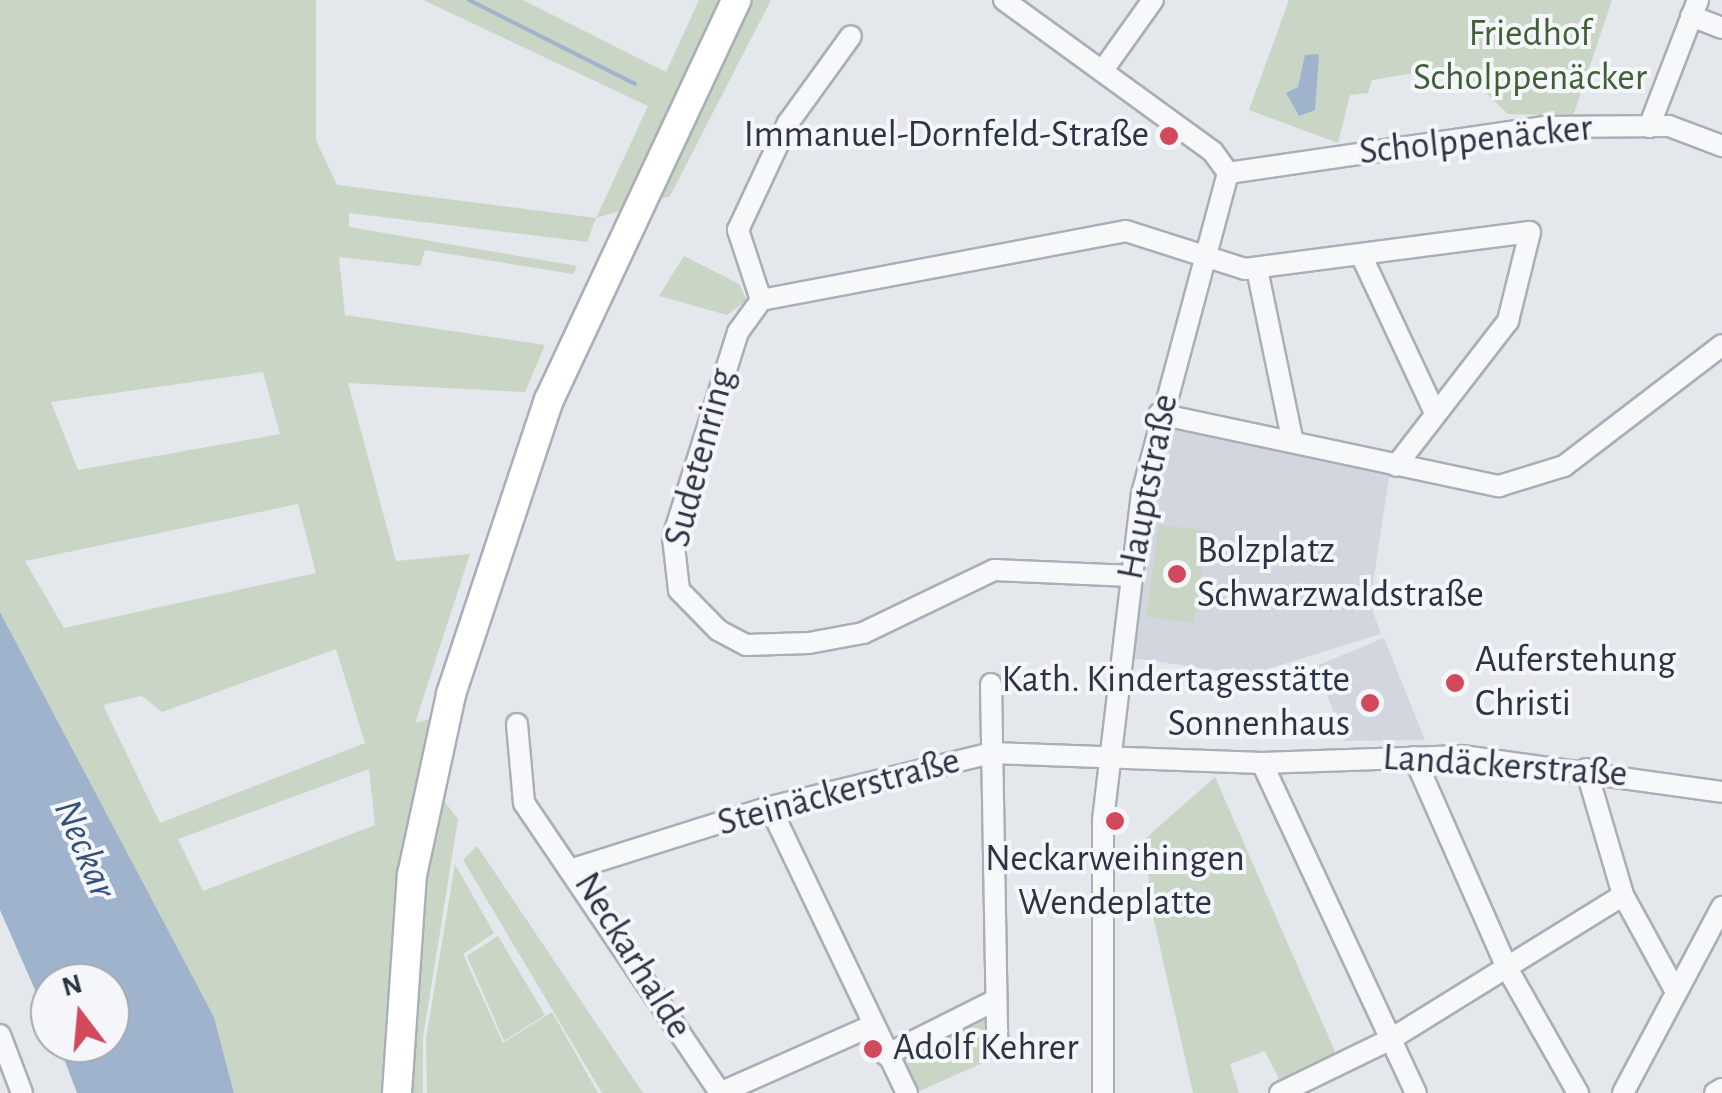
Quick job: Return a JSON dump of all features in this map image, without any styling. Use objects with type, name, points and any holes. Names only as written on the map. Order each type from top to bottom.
[{"type":"main road","points":[[397,1093],[412,876],[451,694],[556,383],[736,0]]},
{"type":"street","points":[[1004,0],[1027,6],[1102,70],[1213,152],[1228,174]]},
{"type":"street","points":[[1102,70],[1153,0]]},
{"type":"street","points":[[1649,126],[1694,8],[1722,28]]},
{"type":"street","points":[[852,36],[788,123],[738,230],[760,300],[1126,231],[1204,260],[1256,269],[1530,232],[1508,321],[1396,466]]},
{"type":"street","name":"Scholppenäcker","points":[[1228,174],[1498,130],[1649,126],[1722,146]]},
{"type":"street","name":"Hauptstraße","points":[[1102,1093],[1108,757],[1131,576],[1159,414],[1228,174]]},
{"type":"street","points":[[1362,256],[1436,413]]},
{"type":"street","points":[[1256,269],[1292,438]]},
{"type":"street","name":"Sudetenring","points":[[760,300],[718,377],[673,537],[678,590],[718,630],[746,645],[809,643],[863,633],[994,570],[1131,576]]},
{"type":"street","points":[[1159,414],[1292,438],[1396,466],[1499,486],[1564,466],[1722,345]]},
{"type":"street","points":[[991,684],[992,1002],[997,1039]]},
{"type":"street","name":"Neckarhalde","points":[[517,724],[524,803],[576,868],[720,1093],[871,1026]]},
{"type":"street","name":"Steinäckerstraße","points":[[576,868],[770,806],[992,753],[1108,757]]},
{"type":"street","name":"Landäckerstraße","points":[[1108,757],[1262,763],[1414,757],[1586,769],[1722,792]]},
{"type":"street","points":[[1414,757],[1508,968],[1578,1093]]},
{"type":"street","points":[[1262,763],[1416,1093]]},
{"type":"street","points":[[1586,769],[1623,895],[1676,992]]},
{"type":"street","points":[[770,806],[871,1026],[907,1093]]},
{"type":"street","points":[[1280,1093],[1390,1039],[1623,895]]},
{"type":"street","points":[[1622,1093],[1722,907]]},
{"type":"street","points":[[886,1055],[992,1002]]},
{"type":"street","points":[[0,1035],[22,1093]]},
{"type":"street","points":[[1715,1093],[1722,1088]]},
{"type":"shaded area","points":[[1171,425],[1390,471],[1370,603],[1381,634],[1248,675],[1133,658],[1161,440]]},
{"type":"shaded area","name":"Kath. Kindertagesstätte Sonnenhaus","points":[[1384,638],[1425,740],[1345,741],[1316,666]]},
{"type":"green space","points":[[0,0],[316,0],[316,140],[337,185],[596,218],[587,242],[349,213],[349,227],[577,266],[573,274],[425,250],[420,266],[339,257],[345,315],[545,345],[525,392],[348,383],[396,561],[470,554],[415,723],[438,717],[388,1093],[234,1093],[214,1017],[0,612]],"holes":[[[263,372],[280,434],[78,470],[51,402]],[[298,504],[316,573],[64,628],[25,561]],[[336,649],[365,743],[160,823],[103,705],[142,696],[162,712]],[[369,769],[375,825],[203,891],[178,839]]]},
{"type":"green space","points":[[423,0],[523,0],[666,72],[699,0],[771,0],[670,196],[596,218],[648,106]]},
{"type":"green space","name":"Friedhof Scholppenäcker","points":[[1289,0],[1612,0],[1573,116],[1508,114],[1458,66],[1372,80],[1368,93],[1350,95],[1338,143],[1249,110]]},
{"type":"green space","points":[[684,256],[739,284],[747,300],[727,315],[659,296]]},
{"type":"green space","name":"Bolzplatz Schwarzwaldstraße","points":[[1159,524],[1207,531],[1194,623],[1146,617]]},
{"type":"green space","points":[[1215,777],[1336,1054],[1280,1081],[1265,1051],[1230,1064],[1239,1093],[1193,1093],[1150,903],[1146,838]]},
{"type":"green space","points":[[438,793],[458,819],[423,1038],[423,1093],[406,1093],[408,972]]},
{"type":"green space","points":[[477,846],[643,1093],[602,1093],[463,860]]},
{"type":"green space","points":[[455,864],[494,933],[463,954],[503,1043],[552,1012],[598,1093],[427,1093],[426,1039]]},
{"type":"green space","points":[[498,936],[545,1015],[504,1041],[467,956]]},
{"type":"green space","points":[[983,1014],[996,1057],[915,1093],[905,1054]]},
{"type":"water","points":[[1319,54],[1315,110],[1299,116],[1286,93],[1298,87],[1305,55]]},
{"type":"water","name":"Neckar","points":[[0,612],[214,1017],[234,1093],[77,1093],[66,1063],[130,1063],[130,963],[30,963],[30,978],[0,910]]},
{"type":"waterway","points":[[469,0],[635,84]]},
{"type":"place","name":"Immanuel-Dornfeld-Straße","points":[[1169,136]]},
{"type":"place","name":"Bolzplatz Schwarzwaldstraße","points":[[1177,574]]},
{"type":"place","name":"Auferstehung Christi","points":[[1455,683]]},
{"type":"place","name":"Kath. Kindertagesstätte Sonnenhaus","points":[[1370,703]]},
{"type":"place","name":"Neckarweihingen Wendeplatte","points":[[1115,821]]},
{"type":"place","name":"Adolf Kehrer","points":[[873,1049]]}]
